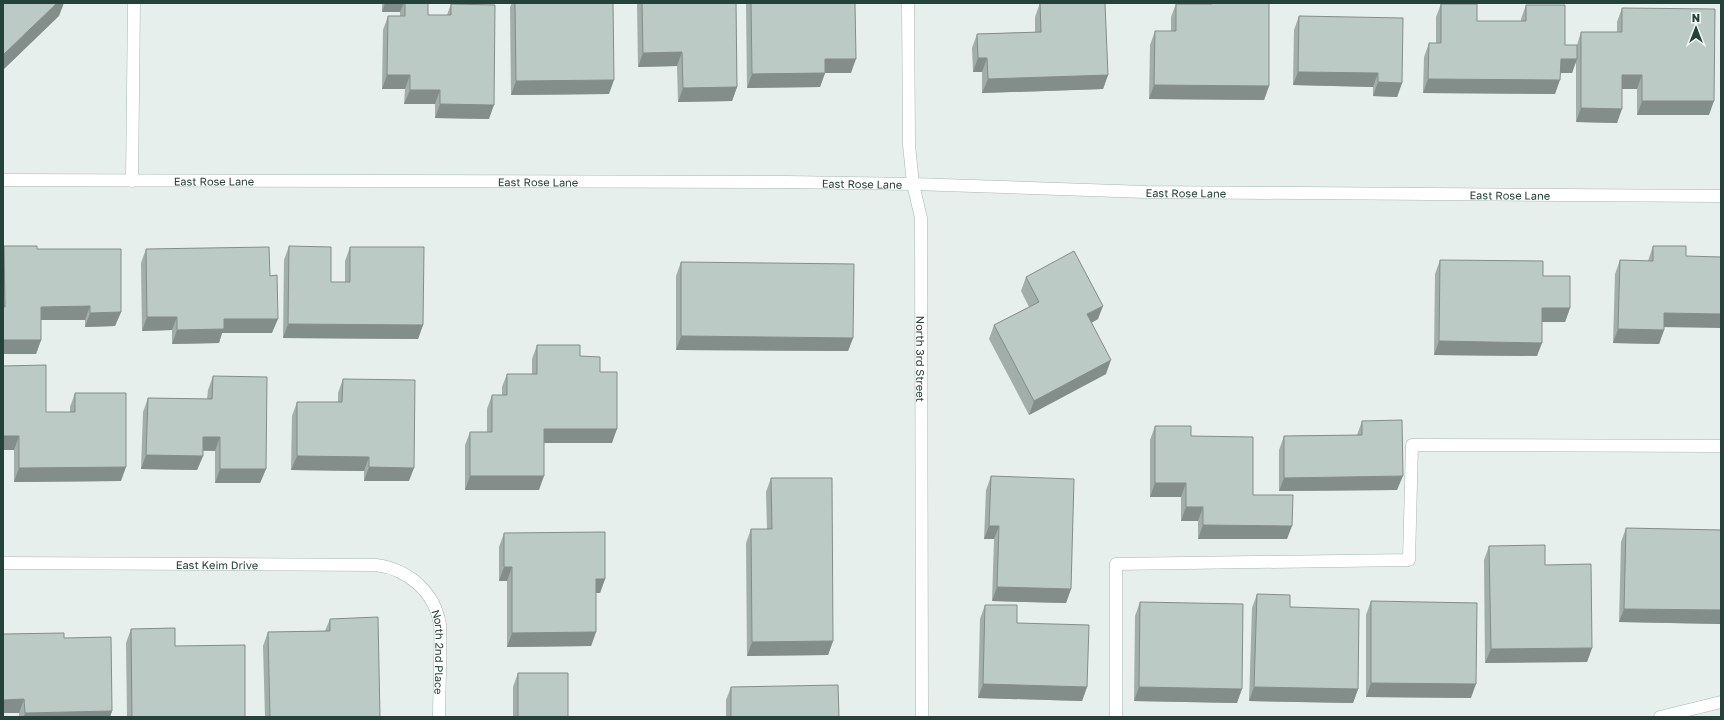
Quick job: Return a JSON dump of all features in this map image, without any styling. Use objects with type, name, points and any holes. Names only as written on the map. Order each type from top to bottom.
[{"type":"street","points":[[132,181],[134,3]]},
{"type":"street","name":"North 3rd Street","points":[[908,3],[909,145],[913,184],[921,218],[922,717]]},
{"type":"street","name":"East Rose Lane","points":[[3,180],[913,184],[1146,192],[1721,196]]},
{"type":"street","points":[[1116,717],[1116,564],[1409,560],[1412,445],[1721,446]]},
{"type":"street","name":"East Keim Drive","points":[[3,563],[376,566],[389,568],[402,573],[414,580],[424,590]]},
{"type":"street","name":"North 2nd Place","points":[[424,590],[436,609],[440,626],[439,717]]},
{"type":"street","points":[[1660,717],[1721,702]]},
{"type":"building","points":[[3,3],[57,3],[3,55]]},
{"type":"building","points":[[405,3],[428,3],[428,15],[451,15],[451,4],[495,5],[494,105],[440,104],[440,90],[410,90],[410,75],[387,75],[388,16],[405,16]]},
{"type":"building","points":[[515,3],[613,3],[614,80],[516,81]]},
{"type":"building","points":[[642,3],[736,3],[737,87],[683,88],[682,52],[643,53]]},
{"type":"building","points":[[751,3],[855,3],[856,59],[825,59],[825,73],[752,74]]},
{"type":"building","points":[[1040,3],[1105,3],[1108,75],[988,79],[987,58],[978,58],[977,34],[1041,32]]},
{"type":"building","points":[[1269,3],[1269,86],[1154,85],[1155,31],[1176,31],[1176,4]]},
{"type":"building","points":[[1441,4],[1477,4],[1477,21],[1526,21],[1526,5],[1565,5],[1565,45],[1577,45],[1577,59],[1561,59],[1560,80],[1428,79],[1429,43],[1441,43]]},
{"type":"building","points":[[1622,8],[1715,9],[1714,101],[1642,101],[1642,75],[1622,75],[1622,109],[1581,108],[1581,32],[1622,32]]},
{"type":"building","points":[[1299,16],[1403,18],[1402,83],[1378,82],[1378,73],[1298,72]]},
{"type":"building","points":[[4,246],[37,246],[37,249],[121,249],[121,312],[90,313],[90,306],[41,307],[41,340],[3,340],[3,307],[5,307]]},
{"type":"building","points":[[289,246],[331,247],[331,282],[350,282],[350,247],[424,247],[423,325],[288,324]]},
{"type":"building","points":[[1653,246],[1686,246],[1686,256],[1721,257],[1721,314],[1664,313],[1664,330],[1618,329],[1620,260],[1653,261]]},
{"type":"building","points":[[269,247],[270,276],[277,275],[278,319],[224,319],[224,329],[177,330],[177,317],[147,317],[146,249]]},
{"type":"building","points":[[1074,251],[1103,306],[1087,314],[1111,360],[1034,401],[994,325],[1039,302],[1026,277]]},
{"type":"building","points":[[1440,260],[1543,261],[1543,276],[1570,276],[1570,308],[1542,308],[1542,343],[1439,341]]},
{"type":"building","points":[[681,262],[854,264],[853,338],[681,336]]},
{"type":"building","points":[[537,345],[580,345],[580,356],[600,357],[600,372],[617,372],[617,429],[544,429],[544,476],[470,476],[470,432],[492,432],[492,395],[507,395],[507,374],[537,374]]},
{"type":"building","points":[[46,365],[46,412],[75,412],[75,393],[126,393],[126,467],[19,468],[19,436],[3,436],[3,366]]},
{"type":"building","points":[[213,376],[267,377],[266,469],[220,469],[220,437],[203,437],[203,456],[146,455],[148,398],[212,399]]},
{"type":"building","points":[[343,379],[415,380],[414,468],[369,467],[369,457],[297,456],[297,402],[342,402]]},
{"type":"building","points":[[1402,420],[1403,476],[1284,478],[1284,436],[1362,435],[1362,421]]},
{"type":"building","points":[[1155,426],[1191,426],[1191,436],[1253,437],[1253,495],[1293,495],[1292,526],[1203,525],[1203,507],[1186,507],[1186,483],[1155,483]]},
{"type":"building","points":[[991,476],[1074,479],[1071,589],[997,587],[999,526],[989,526]]},
{"type":"building","points":[[771,478],[832,478],[833,641],[752,642],[751,529],[772,529]]},
{"type":"building","points":[[1626,528],[1721,530],[1721,610],[1624,609]]},
{"type":"building","points":[[605,532],[605,579],[596,579],[596,632],[512,633],[512,567],[504,567],[504,533]]},
{"type":"building","points":[[1545,545],[1545,565],[1591,564],[1592,648],[1491,649],[1489,546]]},
{"type":"building","points":[[1257,594],[1290,595],[1290,607],[1359,609],[1358,689],[1254,687]]},
{"type":"building","points":[[1371,601],[1477,603],[1476,684],[1371,683]]},
{"type":"building","points":[[1140,602],[1243,604],[1242,689],[1139,687]]},
{"type":"building","points":[[985,605],[1017,605],[1017,623],[1089,625],[1087,687],[983,684]]},
{"type":"building","points":[[378,617],[380,717],[270,717],[268,632],[330,631],[330,619]]},
{"type":"building","points":[[175,628],[175,646],[245,645],[245,717],[132,717],[131,629]]},
{"type":"building","points":[[64,633],[64,638],[111,637],[112,711],[25,713],[24,699],[3,700],[3,634]]},
{"type":"building","points":[[518,673],[568,673],[568,717],[518,717]]},
{"type":"building","points":[[838,685],[839,717],[731,717],[731,687]]}]
